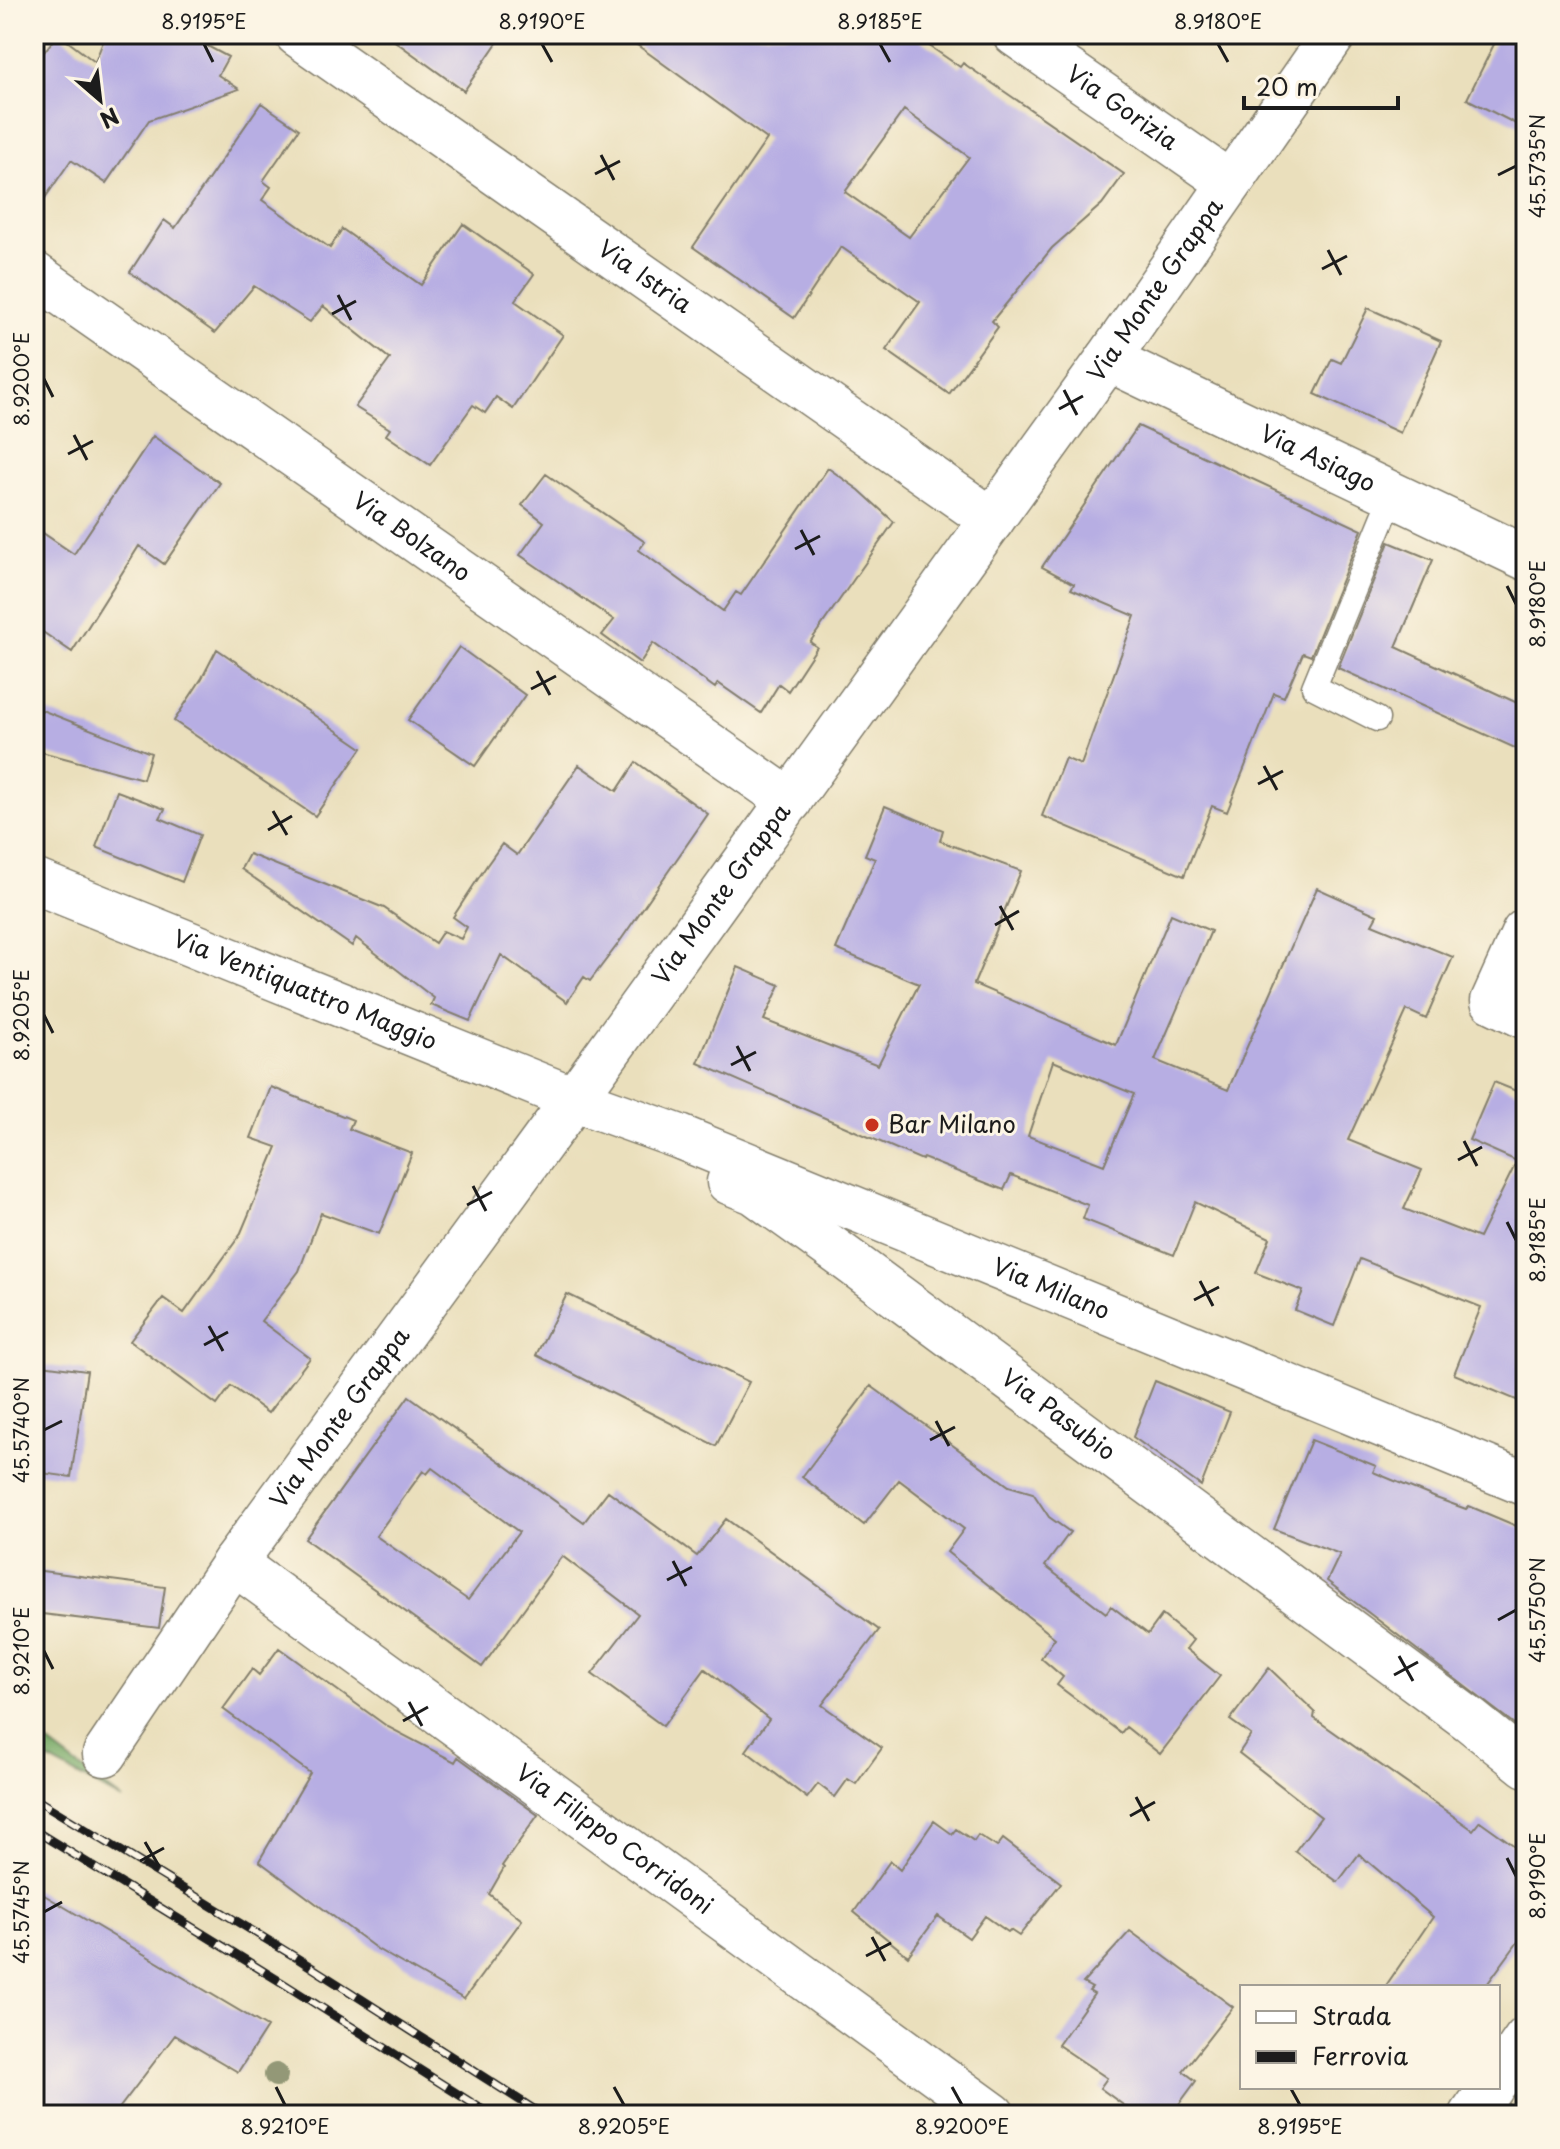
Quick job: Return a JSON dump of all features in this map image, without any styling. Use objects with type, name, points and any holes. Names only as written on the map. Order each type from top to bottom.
[{"type":"street","name":"Via Istria","points":[[297,34],[992,520]]},
{"type":"street","name":"Via Gorizia","points":[[1015,34],[1230,183]]},
{"type":"street","name":"Via Monte Grappa","points":[[105,1754],[234,1563],[574,1099],[1108,359],[1334,34]]},
{"type":"street","name":"Via Bolzano","points":[[34,274],[790,801]]},
{"type":"street","name":"Via Asiago","points":[[1108,359],[1526,558]]},
{"type":"street","name":"Via Ventiquattro Maggio","points":[[34,881],[574,1099]]},
{"type":"street","points":[[1524,932],[1493,1001],[1526,1017]]},
{"type":"street","name":"Via Milano","points":[[574,1099],[680,1137],[1526,1484]]},
{"type":"street","name":"Via Pasubio","points":[[574,1099],[596,1125],[754,1192],[1457,1710],[1526,1765]]},
{"type":"street","name":"Via Filippo Corridoni","points":[[234,1563],[993,2115]]},
{"type":"street","points":[[1500,2076],[1526,2039]]},
{"type":"street","points":[[1472,2115],[1491,2089]]},
{"type":"lane","points":[[1377,719],[1314,687],[1393,494]]},
{"type":"green space","points":[[34,1733],[123,1800],[34,1752]]},
{"type":"building","points":[[58,34],[95,62],[106,34],[185,34],[228,57],[218,75],[239,89],[149,120],[106,183],[71,160],[34,214],[34,65]]},
{"type":"building","points":[[385,34],[503,34],[464,91]]},
{"type":"building","points":[[622,34],[912,34],[960,67],[963,63],[1124,174],[1102,204],[1052,248],[992,321],[998,327],[949,394],[886,350],[920,302],[841,247],[794,318],[693,247],[767,139]],"holes":[[[904,110],[969,157],[909,237],[845,192]]]},
{"type":"building","points":[[1499,34],[1526,34],[1526,129],[1467,99]]},
{"type":"building","points":[[261,103],[299,129],[263,181],[271,187],[262,200],[330,248],[342,229],[421,285],[463,224],[534,274],[515,301],[563,335],[513,409],[496,397],[485,413],[473,405],[430,465],[386,435],[390,429],[355,407],[390,359],[323,306],[310,322],[254,286],[215,333],[130,272],[164,220],[175,228]]},
{"type":"building","points":[[1368,308],[1441,341],[1400,433],[1315,394],[1332,359],[1341,363]]},
{"type":"building","points":[[1138,426],[1362,530],[1311,656],[1303,653],[1284,697],[1274,693],[1227,812],[1212,806],[1184,876],[1042,816],[1065,758],[1081,765],[1135,616],[1071,589],[1074,584],[1042,567]]},
{"type":"building","points":[[153,436],[220,483],[164,564],[139,546],[72,652],[34,626],[34,527],[74,554]]},
{"type":"building","points":[[828,468],[859,490],[894,522],[810,642],[817,647],[788,691],[779,684],[761,713],[718,683],[715,688],[653,643],[640,663],[602,635],[614,620],[520,555],[544,522],[522,505],[546,474],[645,542],[639,550],[723,611],[736,592],[741,595]]},
{"type":"building","points":[[1389,542],[1433,560],[1396,647],[1526,707],[1526,753],[1338,668]]},
{"type":"building","points":[[459,647],[525,695],[475,766],[408,720]]},
{"type":"building","points":[[217,649],[362,748],[315,816],[174,721]]},
{"type":"building","points":[[34,707],[151,753],[143,779],[34,750]]},
{"type":"building","points":[[636,762],[708,814],[618,944],[590,981],[584,977],[567,1002],[501,955],[470,1021],[431,1005],[434,998],[356,938],[352,946],[241,869],[249,854],[384,908],[435,943],[443,931],[461,939],[467,927],[453,917],[487,865],[502,844],[517,855],[579,765],[617,791]]},
{"type":"building","points":[[117,791],[165,809],[160,818],[200,835],[182,882],[96,847]]},
{"type":"building","points":[[885,806],[943,830],[940,841],[1021,871],[974,984],[1116,1045],[1171,914],[1211,931],[1155,1060],[1228,1090],[1317,888],[1377,915],[1372,924],[1453,957],[1426,1019],[1407,1010],[1348,1140],[1422,1170],[1404,1209],[1479,1238],[1517,1161],[1469,1140],[1494,1082],[1526,1095],[1526,1404],[1454,1374],[1481,1307],[1360,1259],[1334,1326],[1295,1310],[1303,1291],[1256,1273],[1270,1238],[1195,1202],[1174,1255],[1083,1219],[1088,1205],[1011,1175],[1004,1190],[922,1160],[698,1063],[738,967],[780,985],[764,1020],[878,1065],[919,984],[836,949],[875,859],[865,855]],"holes":[[[1053,1061],[1134,1094],[1104,1165],[1028,1136]]]},
{"type":"building","points":[[271,1087],[353,1120],[349,1129],[412,1153],[379,1234],[321,1213],[299,1271],[261,1321],[310,1358],[268,1413],[231,1386],[217,1405],[130,1341],[163,1298],[184,1313],[240,1235],[277,1147],[251,1138]]},
{"type":"building","points":[[567,1294],[749,1382],[716,1446],[536,1355]]},
{"type":"building","points":[[34,1364],[87,1371],[71,1477],[34,1472]]},
{"type":"building","points":[[1155,1381],[1230,1412],[1201,1486],[1133,1437]]},
{"type":"building","points":[[871,1386],[1009,1486],[1033,1493],[1049,1517],[1070,1532],[1045,1566],[1106,1613],[1111,1606],[1148,1634],[1162,1615],[1193,1640],[1186,1649],[1220,1676],[1160,1754],[1126,1727],[1121,1733],[1057,1685],[1063,1677],[1041,1658],[1055,1638],[947,1552],[964,1529],[899,1480],[864,1525],[802,1477]]},
{"type":"building","points":[[409,1396],[584,1522],[608,1491],[697,1556],[726,1519],[879,1630],[822,1705],[882,1748],[856,1784],[848,1779],[835,1797],[818,1784],[807,1798],[746,1751],[769,1719],[705,1669],[663,1726],[592,1674],[638,1614],[562,1556],[482,1667],[305,1539]],"holes":[[[432,1468],[519,1532],[468,1600],[376,1536],[423,1471],[427,1474]]]},
{"type":"building","points":[[1311,1440],[1376,1466],[1373,1472],[1526,1530],[1526,1733],[1327,1581],[1340,1554],[1274,1529]]},
{"type":"building","points":[[34,1570],[165,1587],[159,1628],[34,1613]]},
{"type":"building","points":[[279,1648],[388,1727],[455,1762],[458,1757],[538,1815],[502,1866],[504,1868],[489,1894],[522,1920],[464,1999],[377,1949],[259,1861],[310,1773],[223,1709],[252,1669],[259,1675]]},
{"type":"building","points":[[1269,1668],[1315,1712],[1314,1718],[1473,1830],[1480,1821],[1526,1854],[1526,1931],[1486,1985],[1386,1985],[1433,1917],[1359,1854],[1338,1882],[1295,1851],[1321,1817],[1239,1753],[1251,1735],[1230,1720]]},
{"type":"building","points":[[934,1821],[952,1834],[956,1829],[974,1841],[978,1835],[997,1847],[1003,1839],[1061,1883],[1019,1936],[985,1916],[969,1938],[938,1916],[908,1956],[854,1912],[890,1861],[900,1870]]},
{"type":"building","points":[[34,1889],[267,2027],[238,2072],[175,2035],[114,2115],[34,2115]]},
{"type":"building","points":[[1130,1931],[1233,2007],[1183,2071],[1196,2081],[1171,2115],[1137,2115],[1100,2088],[1107,2078],[1058,2045],[1094,1994],[1089,1991],[1092,1988],[1083,1983]]},
{"type":"railway","points":[[34,1798],[297,1958],[543,2115]]},
{"type":"railway","points":[[34,1830],[491,2115]]},
{"type":"place","name":"Bar Milano","points":[[872,1125]]}]
